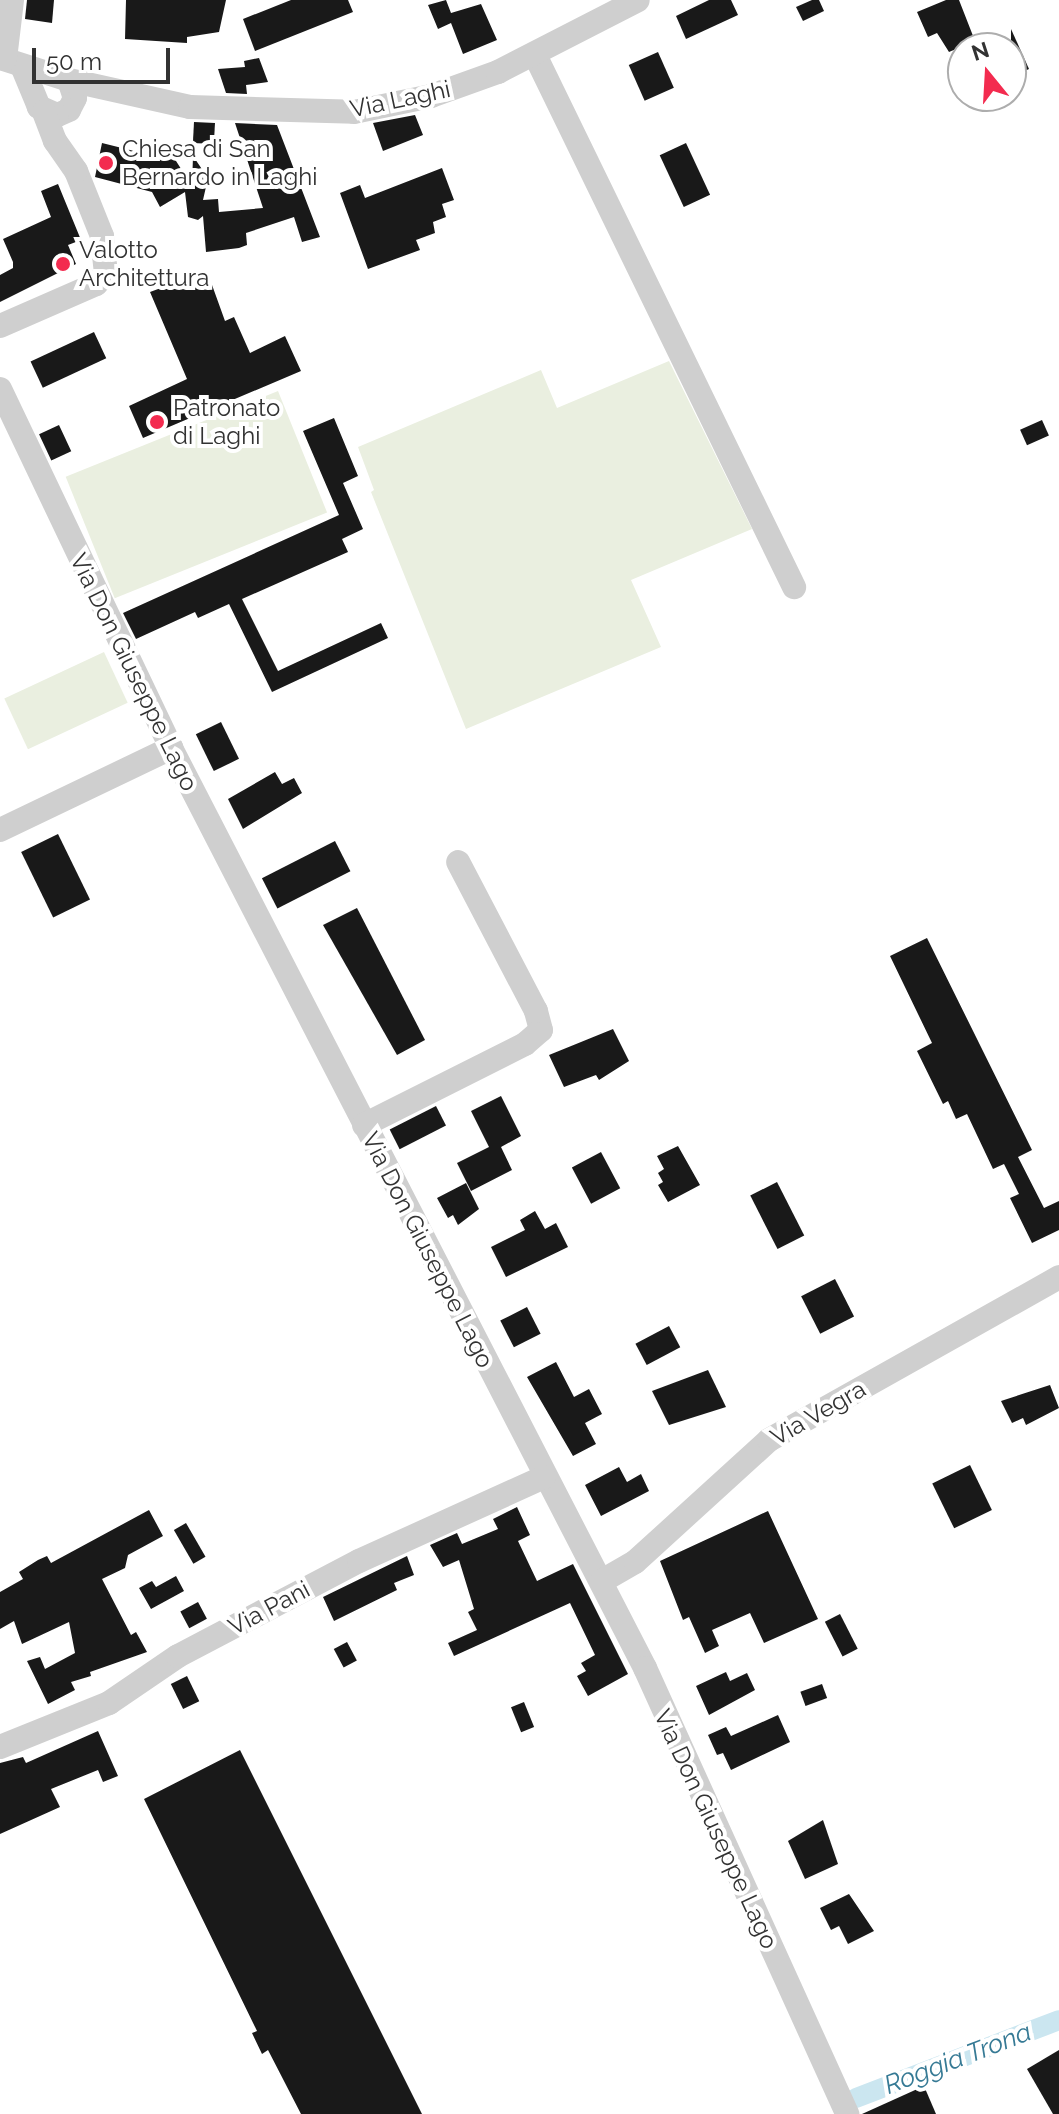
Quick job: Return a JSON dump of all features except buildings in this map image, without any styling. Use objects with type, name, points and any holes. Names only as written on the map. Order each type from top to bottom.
[{"type":"street","points":[[0,326],[96,284],[106,274],[102,236],[76,171],[55,141],[56,96],[9,61],[12,0]]},
{"type":"street","name":"Via Laghi","points":[[56,96],[97,85],[190,107],[354,112],[431,96],[535,55],[638,0]]},
{"type":"street","points":[[535,55],[794,587]]},
{"type":"street","name":"Via Don Giuseppe Lago","points":[[0,389],[171,748],[544,1477],[602,1581],[847,2114]]},
{"type":"street","points":[[0,830],[171,748]]},
{"type":"street","points":[[364,1125],[525,1044],[541,1030],[536,1011],[458,862]]},
{"type":"street","name":"Via Vegra","points":[[602,1581],[635,1562],[734,1467],[769,1440],[1059,1277]]},
{"type":"street","name":"Via Pani","points":[[0,1747],[109,1703],[178,1656],[331,1576],[544,1477]]},
{"type":"shaded area","points":[[669,361],[752,529],[631,580],[661,647],[466,729],[371,492],[374,490],[358,447],[541,370],[557,408]]},
{"type":"shaded area","points":[[278,391],[327,512],[115,598],[66,477]]},
{"type":"shaded area","points":[[104,652],[128,703],[28,749],[4,698]]},
{"type":"waterway","name":"Roggia Trona","points":[[856,2098],[1059,2020]]},
{"type":"place","name":"Chiesa di San Bernardo in Laghi","points":[[106,163]]},
{"type":"place","name":"Valotto Architettura","points":[[63,264]]},
{"type":"place","name":"Patronato di Laghi","points":[[157,422]]}]
